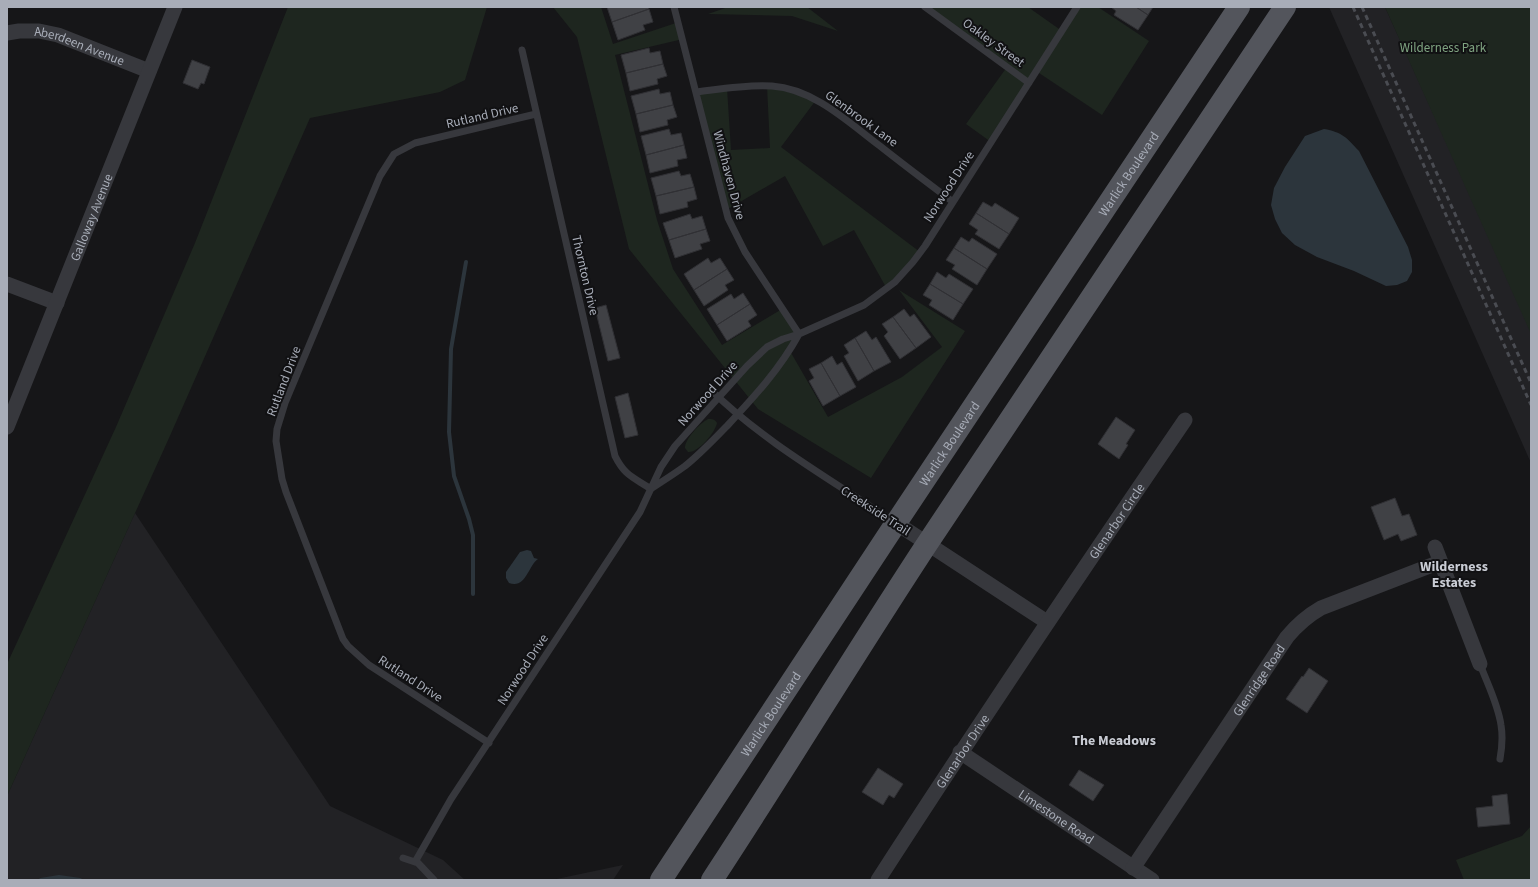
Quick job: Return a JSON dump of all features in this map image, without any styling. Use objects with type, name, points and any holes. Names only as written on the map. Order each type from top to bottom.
[{"type":"main road","name":"Warlick Boulevard","points":[[661,880],[1239,7]]},
{"type":"main road","points":[[712,880],[928,543],[1285,7]]},
{"type":"street","name":"Galloway Avenue","points":[[7,427],[175,7]]},
{"type":"street","name":"Aberdeen Avenue","points":[[7,33],[19,31],[39,31],[58,35],[149,71]]},
{"type":"street","points":[[7,284],[57,304]]},
{"type":"street","name":"Glenarbor Circle","points":[[1047,622],[1185,420]]},
{"type":"street","name":"Creekside Trail","points":[[896,523],[1047,622]]},
{"type":"street","points":[[1435,547],[1480,664]]},
{"type":"street","name":"Glenridge Road","points":[[1133,868],[1286,637],[1297,624],[1321,608],[1440,562]]},
{"type":"street","name":"Glenarbor Drive","points":[[878,880],[960,752],[1047,622]]},
{"type":"street","name":"Limestone Road","points":[[960,752],[1152,880]]},
{"type":"lane","name":"Windhaven Drive","points":[[674,7],[722,200],[733,229],[745,252],[799,334]]},
{"type":"lane","name":"Oakley Street","points":[[925,7],[1029,83]]},
{"type":"lane","name":"Norwood Drive","points":[[415,862],[451,799],[640,512],[661,467],[675,446],[747,366],[767,347],[782,339],[799,334],[864,305],[891,286],[913,262],[1077,7]]},
{"type":"lane","name":"Thornton Drive","points":[[522,50],[615,456],[621,468],[626,473],[652,488]]},
{"type":"lane","name":"Glenbrook Lane","points":[[696,92],[727,88],[772,86],[808,95],[841,116],[953,202]]},
{"type":"lane","name":"Rutland Drive","points":[[489,743],[369,665],[348,646],[343,639],[286,492],[279,466],[276,441],[277,429],[285,403],[380,176],[394,154],[415,143],[536,114]]},
{"type":"lane","name":"Norwood Drive","points":[[652,488],[685,466],[738,415],[772,376],[790,351],[799,334]]},
{"type":"lane","name":"Creekside Trail","points":[[711,390],[738,415],[775,443],[896,523]]},
{"type":"lane","points":[[1480,664],[1498,711],[1501,725],[1502,741],[1500,759]]},
{"type":"lane","points":[[403,858],[415,862],[434,880]]},
{"type":"shaded area","points":[[1329,7],[1385,7],[1531,329],[1531,463]]},
{"type":"shaded area","points":[[1324,129],[1344,136],[1359,151],[1408,247],[1412,260],[1412,272],[1407,281],[1397,285],[1386,286],[1354,271],[1317,257],[1295,245],[1282,233],[1275,219],[1271,205],[1274,188],[1285,167],[1305,136]]},
{"type":"shaded area","points":[[135,513],[330,806],[443,860],[465,880],[7,880],[7,796]]},
{"type":"shaded area","points":[[527,550],[531,551],[534,558],[538,559],[523,580],[515,584],[509,583],[506,578],[506,572],[520,552]]},
{"type":"shaded area","points":[[623,865],[613,880],[552,880]]},
{"type":"green space","points":[[288,7],[487,7],[465,80],[440,92],[310,118],[169,438],[7,796],[7,664],[116,427],[195,243]]},
{"type":"green space","points":[[553,7],[601,7],[613,44],[679,22],[683,39],[615,55],[657,220],[673,269],[722,345],[782,309],[799,334],[790,351],[828,417],[902,377],[942,347],[899,290],[965,331],[871,478],[758,409],[629,249],[577,37]]},
{"type":"green space","points":[[728,7],[807,7],[838,31],[792,16],[708,14]]},
{"type":"green space","points":[[925,7],[1028,7],[1062,31],[1077,7],[1098,7],[1149,41],[1102,115],[1036,71],[991,142],[966,124],[1007,67]]},
{"type":"green space","name":"Wilderness Park","points":[[1385,7],[1531,7],[1531,334]]},
{"type":"green space","points":[[767,86],[816,100],[781,147],[920,252],[887,289],[854,230],[823,246],[785,176],[726,210],[696,92],[727,88],[731,150],[770,148]]},
{"type":"green space","points":[[708,419],[712,419],[717,423],[713,432],[701,446],[688,452],[685,448],[687,440],[697,428]]},
{"type":"green space","points":[[1531,826],[1531,880],[1464,880],[1456,860],[1522,836]]},
{"type":"building","points":[[607,7],[648,7],[649,9],[612,22]]},
{"type":"building","points":[[1111,7],[1136,7],[1148,15],[1138,30],[1114,15],[1116,11]]},
{"type":"building","points":[[1136,7],[1153,7],[1148,15]]},
{"type":"building","points":[[649,9],[653,22],[643,25],[645,30],[618,40],[612,22]]},
{"type":"building","points":[[649,48],[650,53],[660,51],[663,64],[626,73],[621,55]]},
{"type":"building","points":[[192,60],[210,67],[204,84],[201,83],[198,89],[183,83]]},
{"type":"building","points":[[663,64],[667,76],[657,79],[658,84],[630,91],[626,73]]},
{"type":"building","points":[[659,89],[660,94],[670,92],[673,105],[636,114],[631,96]]},
{"type":"building","points":[[673,105],[677,117],[667,120],[668,125],[640,132],[636,114]]},
{"type":"building","points":[[669,129],[671,135],[681,133],[684,145],[646,155],[641,136]]},
{"type":"building","points":[[684,145],[687,158],[677,160],[678,166],[650,173],[646,155]]},
{"type":"building","points":[[679,171],[681,176],[690,174],[694,187],[656,196],[651,178]]},
{"type":"building","points":[[694,187],[697,199],[687,202],[688,207],[660,214],[656,196]]},
{"type":"building","points":[[983,202],[992,207],[995,203],[1019,218],[1009,234],[976,213]]},
{"type":"building","points":[[976,213],[1009,234],[999,249],[975,234],[978,230],[969,224]]},
{"type":"building","points":[[690,214],[692,219],[702,216],[706,229],[669,240],[663,223]]},
{"type":"building","points":[[706,229],[710,241],[700,244],[702,249],[675,258],[669,240]]},
{"type":"building","points":[[961,237],[969,242],[972,238],[997,254],[987,269],[954,248]]},
{"type":"building","points":[[954,248],[987,269],[977,285],[952,269],[955,265],[946,260]]},
{"type":"building","points":[[708,258],[711,263],[720,258],[727,269],[694,290],[684,274]]},
{"type":"building","points":[[727,269],[734,280],[725,285],[728,290],[704,306],[694,290]]},
{"type":"building","points":[[937,272],[946,278],[949,274],[973,289],[963,304],[930,284]]},
{"type":"building","points":[[930,284],[963,304],[953,320],[929,305],[932,300],[923,295]]},
{"type":"building","points":[[743,293],[750,304],[717,325],[707,309],[731,294],[734,299]]},
{"type":"building","points":[[750,304],[757,315],[748,321],[751,326],[727,341],[717,325]]},
{"type":"building","points":[[606,305],[620,358],[608,361],[595,308]]},
{"type":"building","points":[[904,309],[910,317],[914,314],[931,337],[916,348],[893,317]]},
{"type":"building","points":[[893,317],[916,348],[900,359],[884,336],[888,332],[882,324]]},
{"type":"building","points":[[866,331],[872,340],[876,337],[891,362],[874,371],[855,338]]},
{"type":"building","points":[[855,338],[874,371],[858,381],[844,356],[849,353],[844,345]]},
{"type":"building","points":[[832,356],[837,365],[842,362],[856,387],[840,396],[821,363]]},
{"type":"building","points":[[821,363],[840,396],[823,406],[809,381],[814,378],[809,369]]},
{"type":"building","points":[[628,393],[638,435],[625,438],[615,397]]},
{"type":"building","points":[[1116,417],[1135,430],[1119,459],[1098,444]]},
{"type":"building","points":[[1395,498],[1402,516],[1409,514],[1417,535],[1401,541],[1398,534],[1384,540],[1371,507]]},
{"type":"building","points":[[1309,668],[1328,681],[1307,713],[1286,699]]},
{"type":"building","points":[[878,768],[903,784],[894,798],[889,795],[883,805],[862,792]]},
{"type":"building","points":[[1079,770],[1104,785],[1093,801],[1069,785]]},
{"type":"building","points":[[1507,794],[1510,824],[1478,827],[1476,808],[1493,806],[1492,796]]},
{"type":"waterway","points":[[466,262],[451,349],[449,432],[454,476],[473,535],[473,594]]},
{"type":"waterway","points":[[41,880],[59,877],[80,880]]},
{"type":"railway","points":[[1353,7],[1531,405]]},
{"type":"railway","points":[[1362,7],[1531,383]]},
{"type":"district","name":"Wilderness Estates","points":[[1454,574]]},
{"type":"district","name":"The Meadows","points":[[1114,740]]}]
